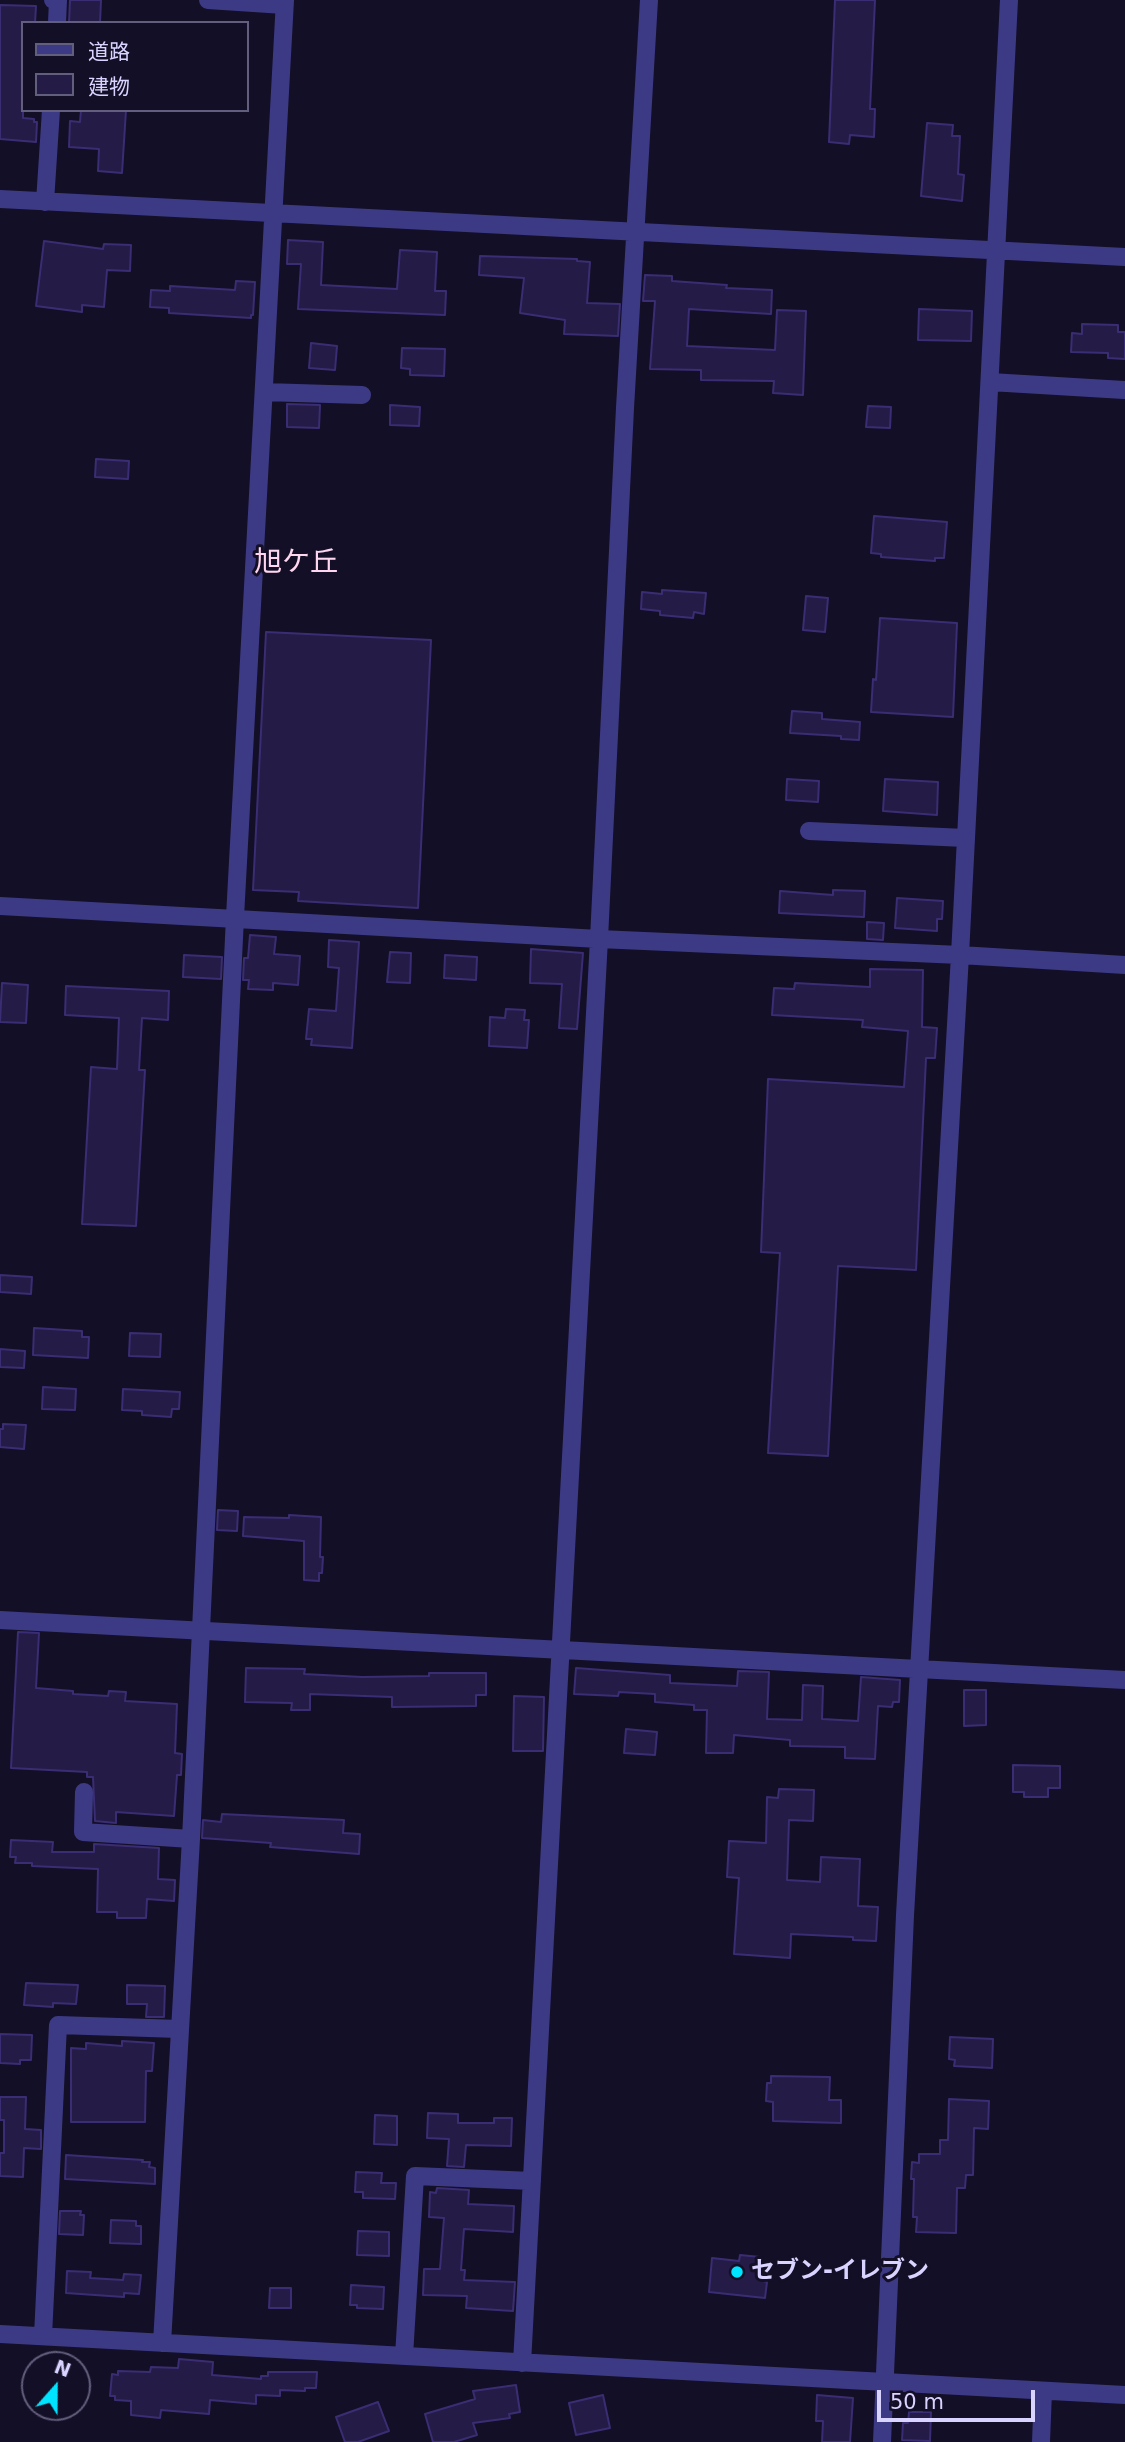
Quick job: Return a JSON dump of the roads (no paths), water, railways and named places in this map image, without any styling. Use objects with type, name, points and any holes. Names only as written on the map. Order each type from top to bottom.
[{"type":"street","points":[[53,0],[58,0],[57,21]]},
{"type":"street","points":[[162,2343],[191,1839],[235,918],[284,2],[208,0]]},
{"type":"street","points":[[522,2363],[649,0]]},
{"type":"street","points":[[882,2442],[905,1915],[960,955],[1009,0]]},
{"type":"street","points":[[46,202],[51,112]]},
{"type":"street","points":[[0,199],[1125,257]]},
{"type":"street","points":[[990,382],[1124,390]]},
{"type":"street","points":[[264,392],[362,395]]},
{"type":"street","points":[[809,831],[965,838]]},
{"type":"street","points":[[0,906],[1125,965]]},
{"type":"street","points":[[0,1620],[1125,1680]]},
{"type":"street","points":[[84,1792],[83,1832],[191,1839]]},
{"type":"street","points":[[43,2336],[58,2025],[179,2029]]},
{"type":"street","points":[[404,2356],[415,2176],[532,2181]]},
{"type":"street","points":[[0,2334],[1125,2395]]},
{"type":"street","points":[[1041,2442],[1043,2391]]},
{"type":"place","name":"セブン-イレブン","points":[[737,2272]]},
{"type":"district","name":"旭ケ丘","points":[[296,564]]}]
